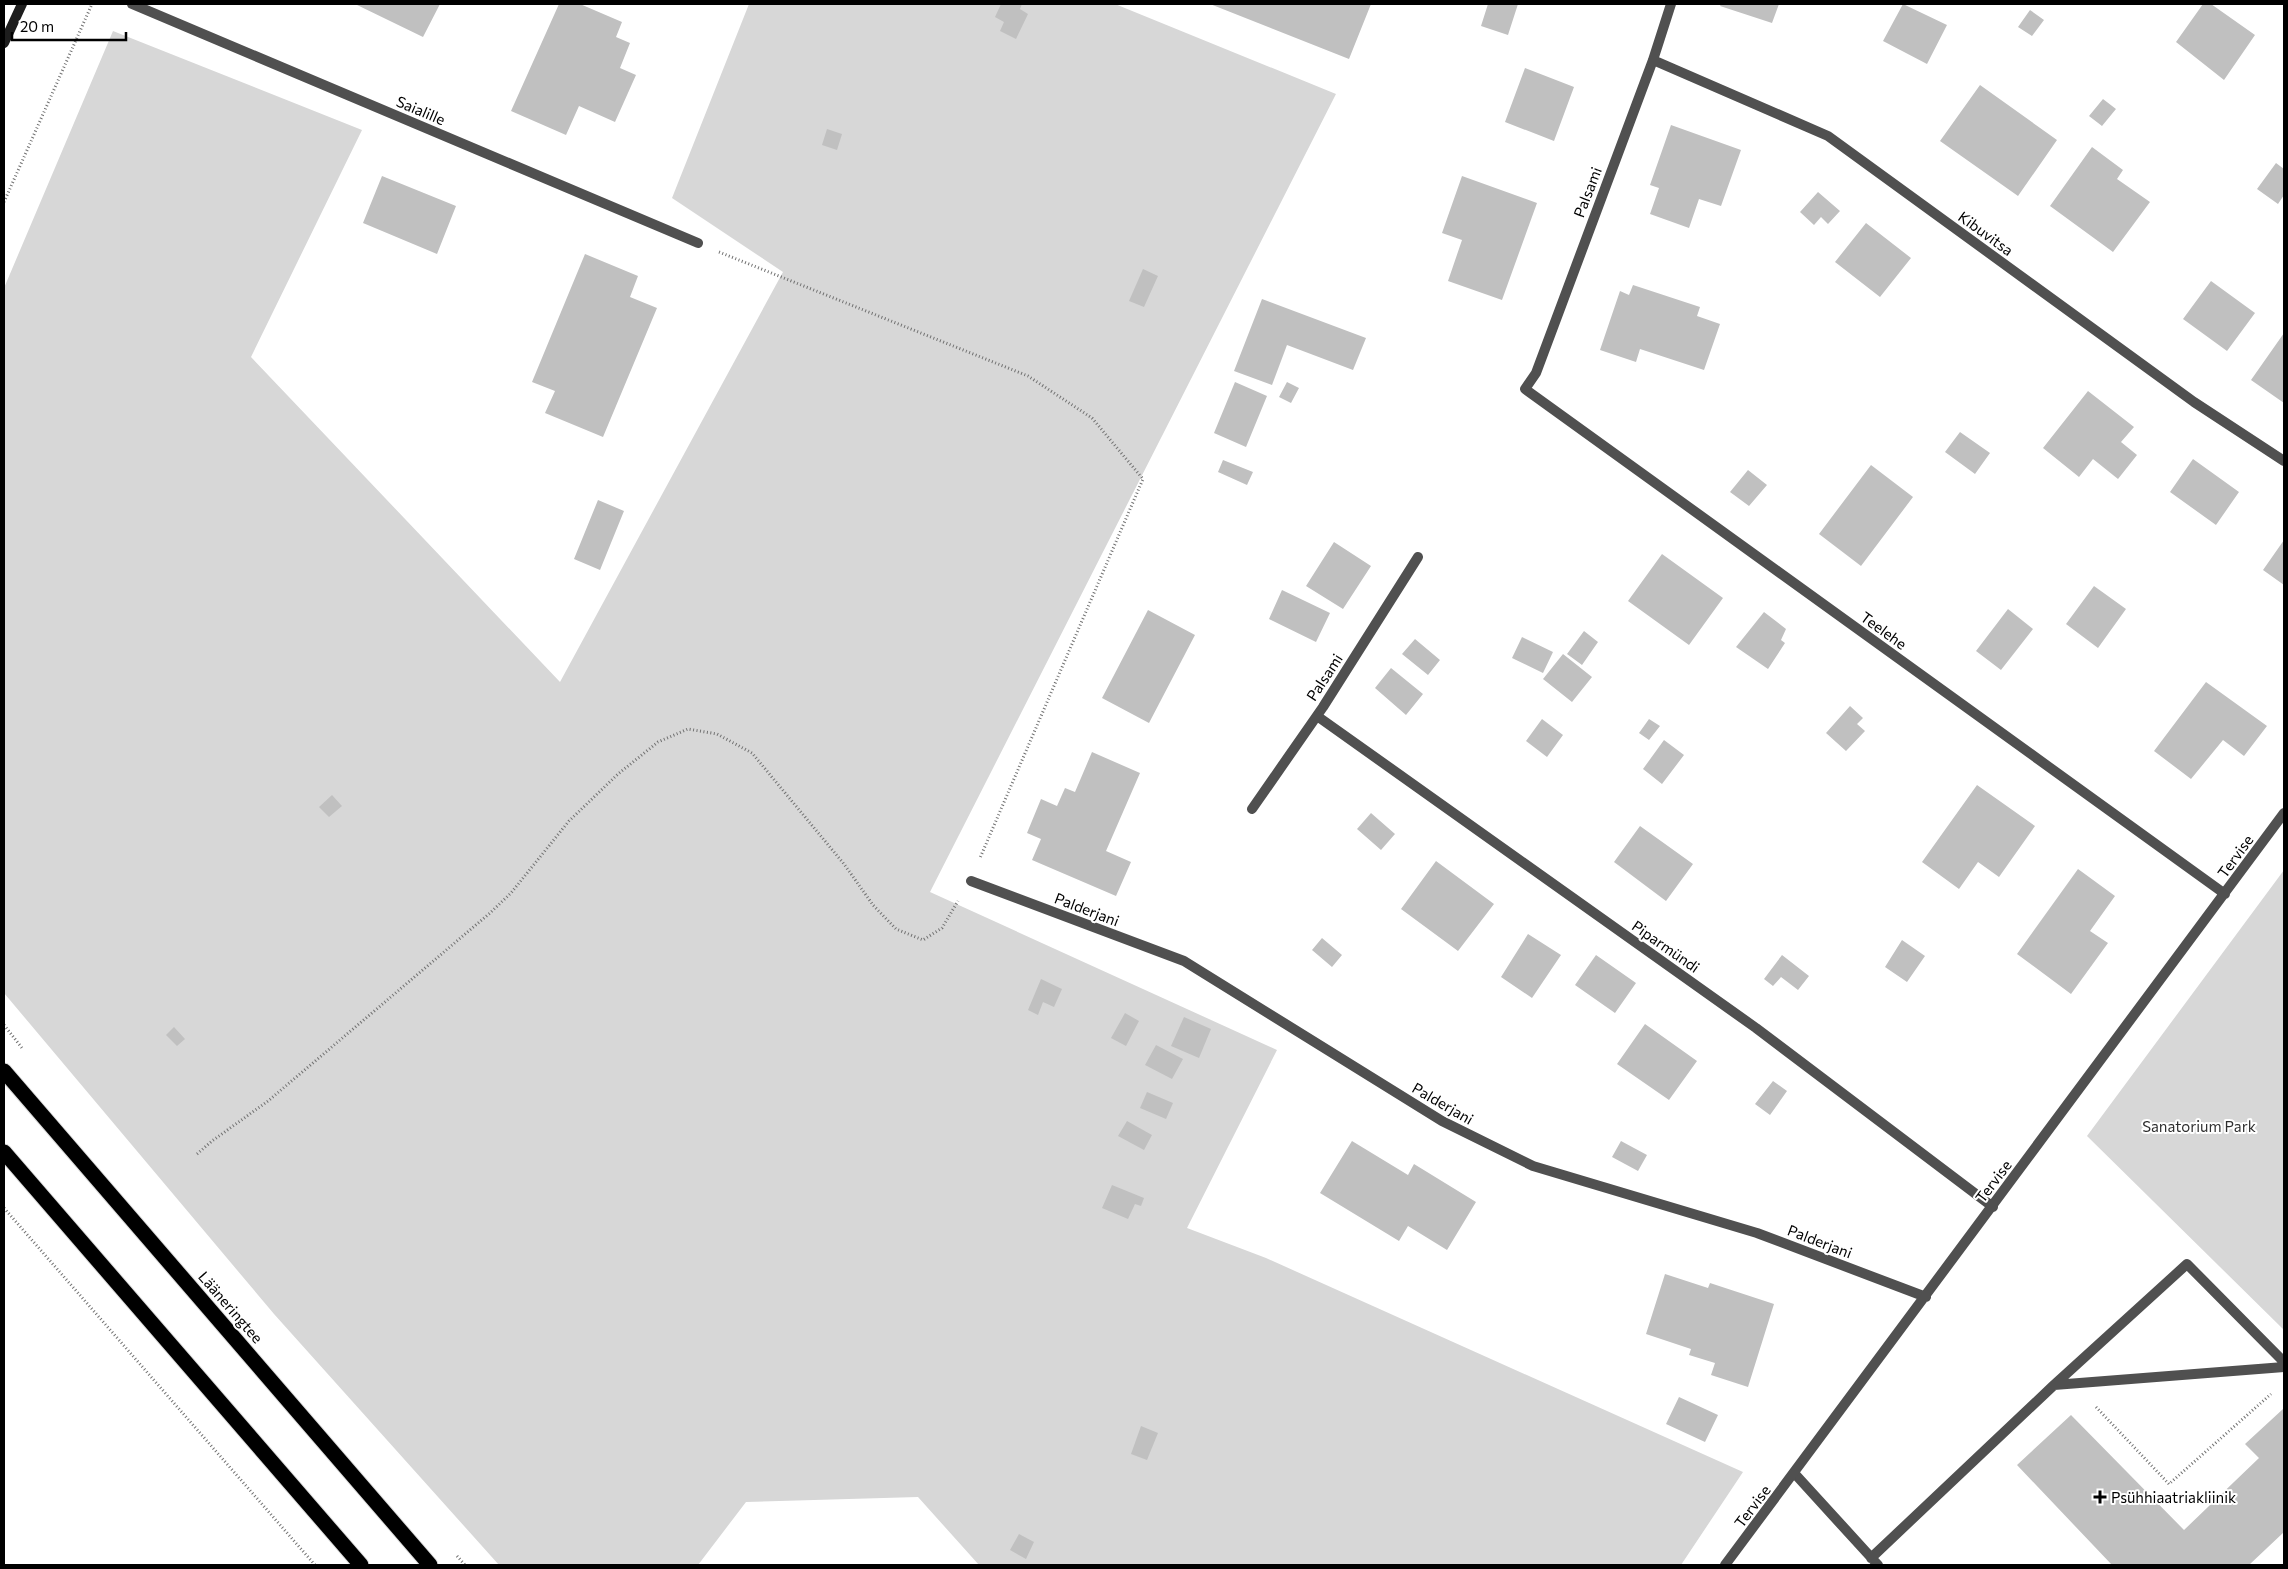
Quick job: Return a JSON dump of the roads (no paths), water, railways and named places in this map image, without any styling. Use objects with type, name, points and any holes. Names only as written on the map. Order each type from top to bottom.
[{"type":"highway","name":"Lääneringtee","points":[[4,1071],[430,1565]]},
{"type":"highway","points":[[4,1152],[362,1565]]},
{"type":"street","points":[[4,44],[20,4]]},
{"type":"street","name":"Saialille","points":[[132,4],[698,243]]},
{"type":"street","name":"Palsami","points":[[1525,389],[1536,373],[1653,60],[1672,4]]},
{"type":"street","name":"Kibuvitsa","points":[[1653,60],[1828,136],[2194,402],[2284,461]]},
{"type":"street","name":"Teelehe","points":[[1525,389],[2225,894]]},
{"type":"street","name":"Palsami","points":[[1252,809],[1317,716],[1418,558]]},
{"type":"street","name":"Piparmündi","points":[[1317,716],[1756,1028],[1993,1207]]},
{"type":"street","name":"Tervise","points":[[1725,1565],[1795,1474],[2284,813]]},
{"type":"street","name":"Palderjani","points":[[970,881],[1184,962],[1442,1121],[1533,1166],[1757,1233],[1926,1297]]},
{"type":"street","points":[[1795,1474],[1874,1562],[2054,1385],[2187,1264],[2284,1362]]},
{"type":"street","points":[[2054,1385],[2284,1367]]},
{"type":"place","name":"Psühhiaatriakliinik","points":[[2100,1497]]},
{"type":"park label","name":"Sanatorium Park","points":[[2199,1126]]}]
